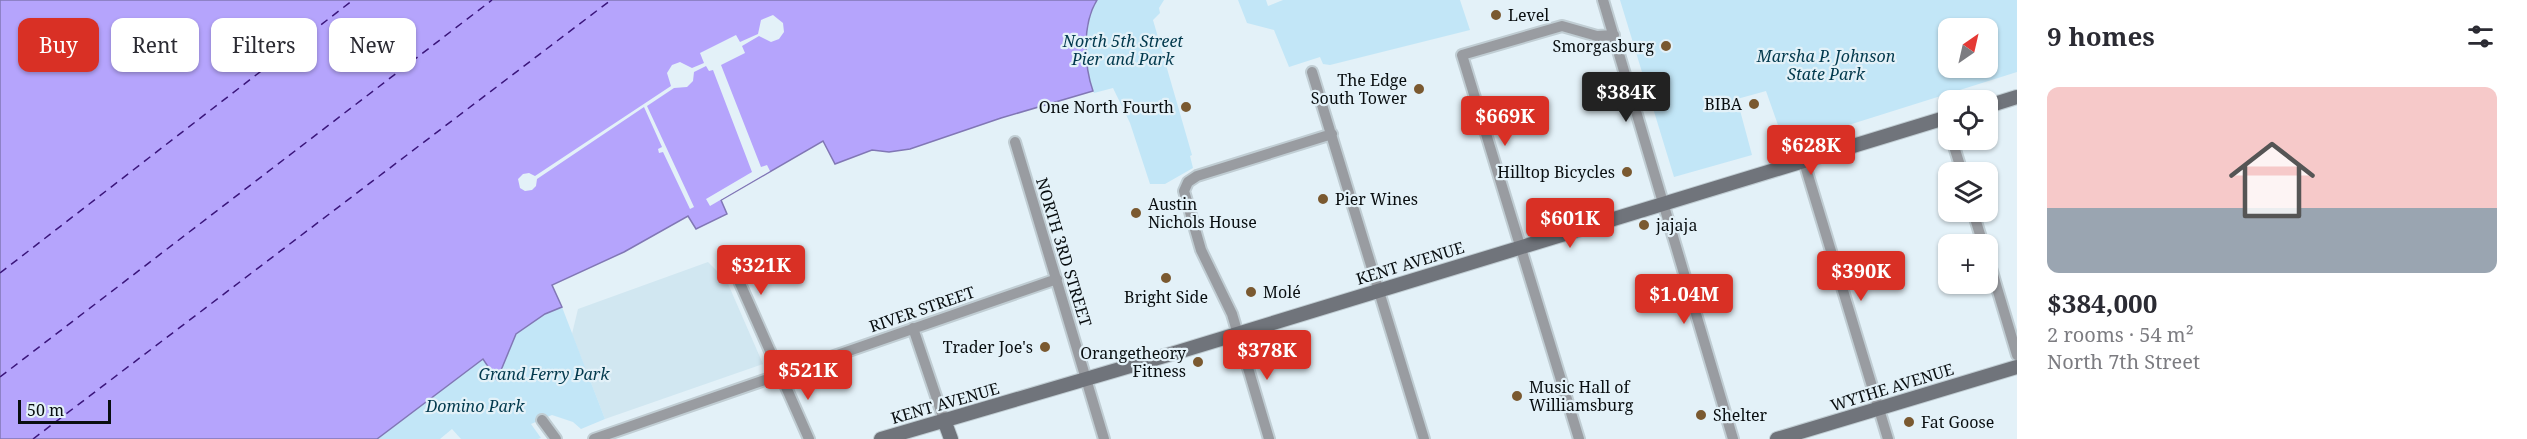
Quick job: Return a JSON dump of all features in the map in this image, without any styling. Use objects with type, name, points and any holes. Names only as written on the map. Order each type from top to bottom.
[{"type":"main road","points":[[1998,103],[2017,97]]},
{"type":"main road","name":"KENT AVENUE","points":[[881,439],[1664,203],[1938,124]]},
{"type":"main road","name":"WYTHE AVENUE","points":[[1778,439],[2017,367]]},
{"type":"main road","points":[[944,420],[951,439]]},
{"type":"street","points":[[1603,0],[1733,439]]},
{"type":"street","points":[[1579,439],[1462,56],[1562,26],[1597,36],[1614,35]]},
{"type":"street","points":[[1312,72],[1424,439]]},
{"type":"street","points":[[1269,439],[1238,332],[1222,290],[1201,250],[1185,195],[1186,186],[1192,179],[1205,173],[1332,134]]},
{"type":"street","name":"NORTH 3RD STREET","points":[[1015,142],[1104,439]]},
{"type":"street","points":[[1804,162],[1888,439]]},
{"type":"street","points":[[732,263],[809,439]]},
{"type":"street","name":"RIVER STREET","points":[[594,439],[1056,279]]},
{"type":"street","points":[[1998,291],[2017,355]]},
{"type":"street","points":[[913,328],[944,420]]},
{"type":"street","points":[[543,420],[556,439]]},
{"type":"shaded area","points":[[0,0],[1097,0],[1089,21],[1086,45],[1086,57],[1093,91],[1001,118],[910,149],[889,152],[872,150],[835,164],[823,141],[721,200],[727,214],[696,229],[688,216],[624,252],[552,285],[562,307],[545,314],[516,334],[497,380],[483,359],[377,439],[0,439]]},
{"type":"shaded area","points":[[708,262],[718,272],[722,270],[763,364],[605,419],[572,334],[578,309]]},
{"type":"green space","name":"North 5th Street Pier and Park","points":[[1097,0],[1164,0],[1159,8],[1160,13],[1153,20],[1192,155],[1190,156],[1193,168],[1165,184],[1150,184],[1130,123],[1113,88],[1094,93],[1086,59],[1086,34],[1088,21]]},
{"type":"green space","points":[[1238,0],[1266,0],[1268,6],[1283,0],[1460,0],[1470,30],[1330,65],[1323,64],[1320,57],[1289,67],[1274,30],[1247,23]]},
{"type":"green space","name":"Marsha P. Johnson State Park","points":[[1620,0],[2017,0],[2017,72],[1998,78],[1998,18],[1938,18],[1938,78],[1998,78],[1960,90],[1938,90],[1938,97],[1785,145],[1766,91],[1737,99],[1752,155],[1674,177]]},
{"type":"green space","points":[[562,307],[605,419],[581,429],[573,422],[552,415],[531,424],[541,438],[538,439],[461,439],[452,429],[440,439],[377,439],[483,358],[496,380],[516,334],[545,314]]},
{"type":"pier","points":[[773,15],[783,23],[784,32],[779,39],[771,42],[759,36],[742,46],[745,53],[721,65],[761,167],[767,165],[770,171],[710,206],[706,199],[752,172],[713,70],[709,71],[706,66],[694,72],[693,81],[687,87],[674,88],[647,106],[694,207],[690,209],[663,152],[659,153],[658,149],[662,147],[644,107],[537,179],[536,186],[532,190],[525,191],[520,188],[518,179],[523,174],[529,173],[535,176],[671,86],[667,73],[672,65],[680,62],[692,68],[704,63],[700,53],[736,35],[740,42],[758,34],[761,20]]},
{"type":"ferry route","points":[[0,273],[353,0]]},
{"type":"ferry route","points":[[0,377],[492,0]]},
{"type":"ferry route","points":[[33,439],[611,0]]},
{"type":"place","name":"Level","points":[[1496,15]]},
{"type":"place","name":"Smorgasburg","points":[[1666,46]]},
{"type":"place","name":"The Edge South Tower","points":[[1419,89]]},
{"type":"place","name":"BIBA","points":[[1754,104]]},
{"type":"place","name":"One North Fourth","points":[[1186,107]]},
{"type":"place","name":"Hilltop Bicycles","points":[[1627,172]]},
{"type":"place","name":"Pier Wines","points":[[1323,199]]},
{"type":"place","name":"Austin Nichols House","points":[[1136,213]]},
{"type":"place","name":"jajaja","points":[[1644,225]]},
{"type":"place","name":"Bright Side","points":[[1166,278]]},
{"type":"place","name":"Molé","points":[[1251,292]]},
{"type":"place","name":"Trader Joe's","points":[[1045,347]]},
{"type":"place","name":"Orangetheory Fitness","points":[[1198,362]]},
{"type":"place","name":"Music Hall of Williamsburg","points":[[1517,396]]},
{"type":"place","name":"Shelter","points":[[1701,415]]},
{"type":"place","name":"Fat Goose","points":[[1909,422]]},
{"type":"park label","name":"Grand Ferry Park","points":[[544,374]]},
{"type":"park label","name":"Domino Park","points":[[475,406]]}]
